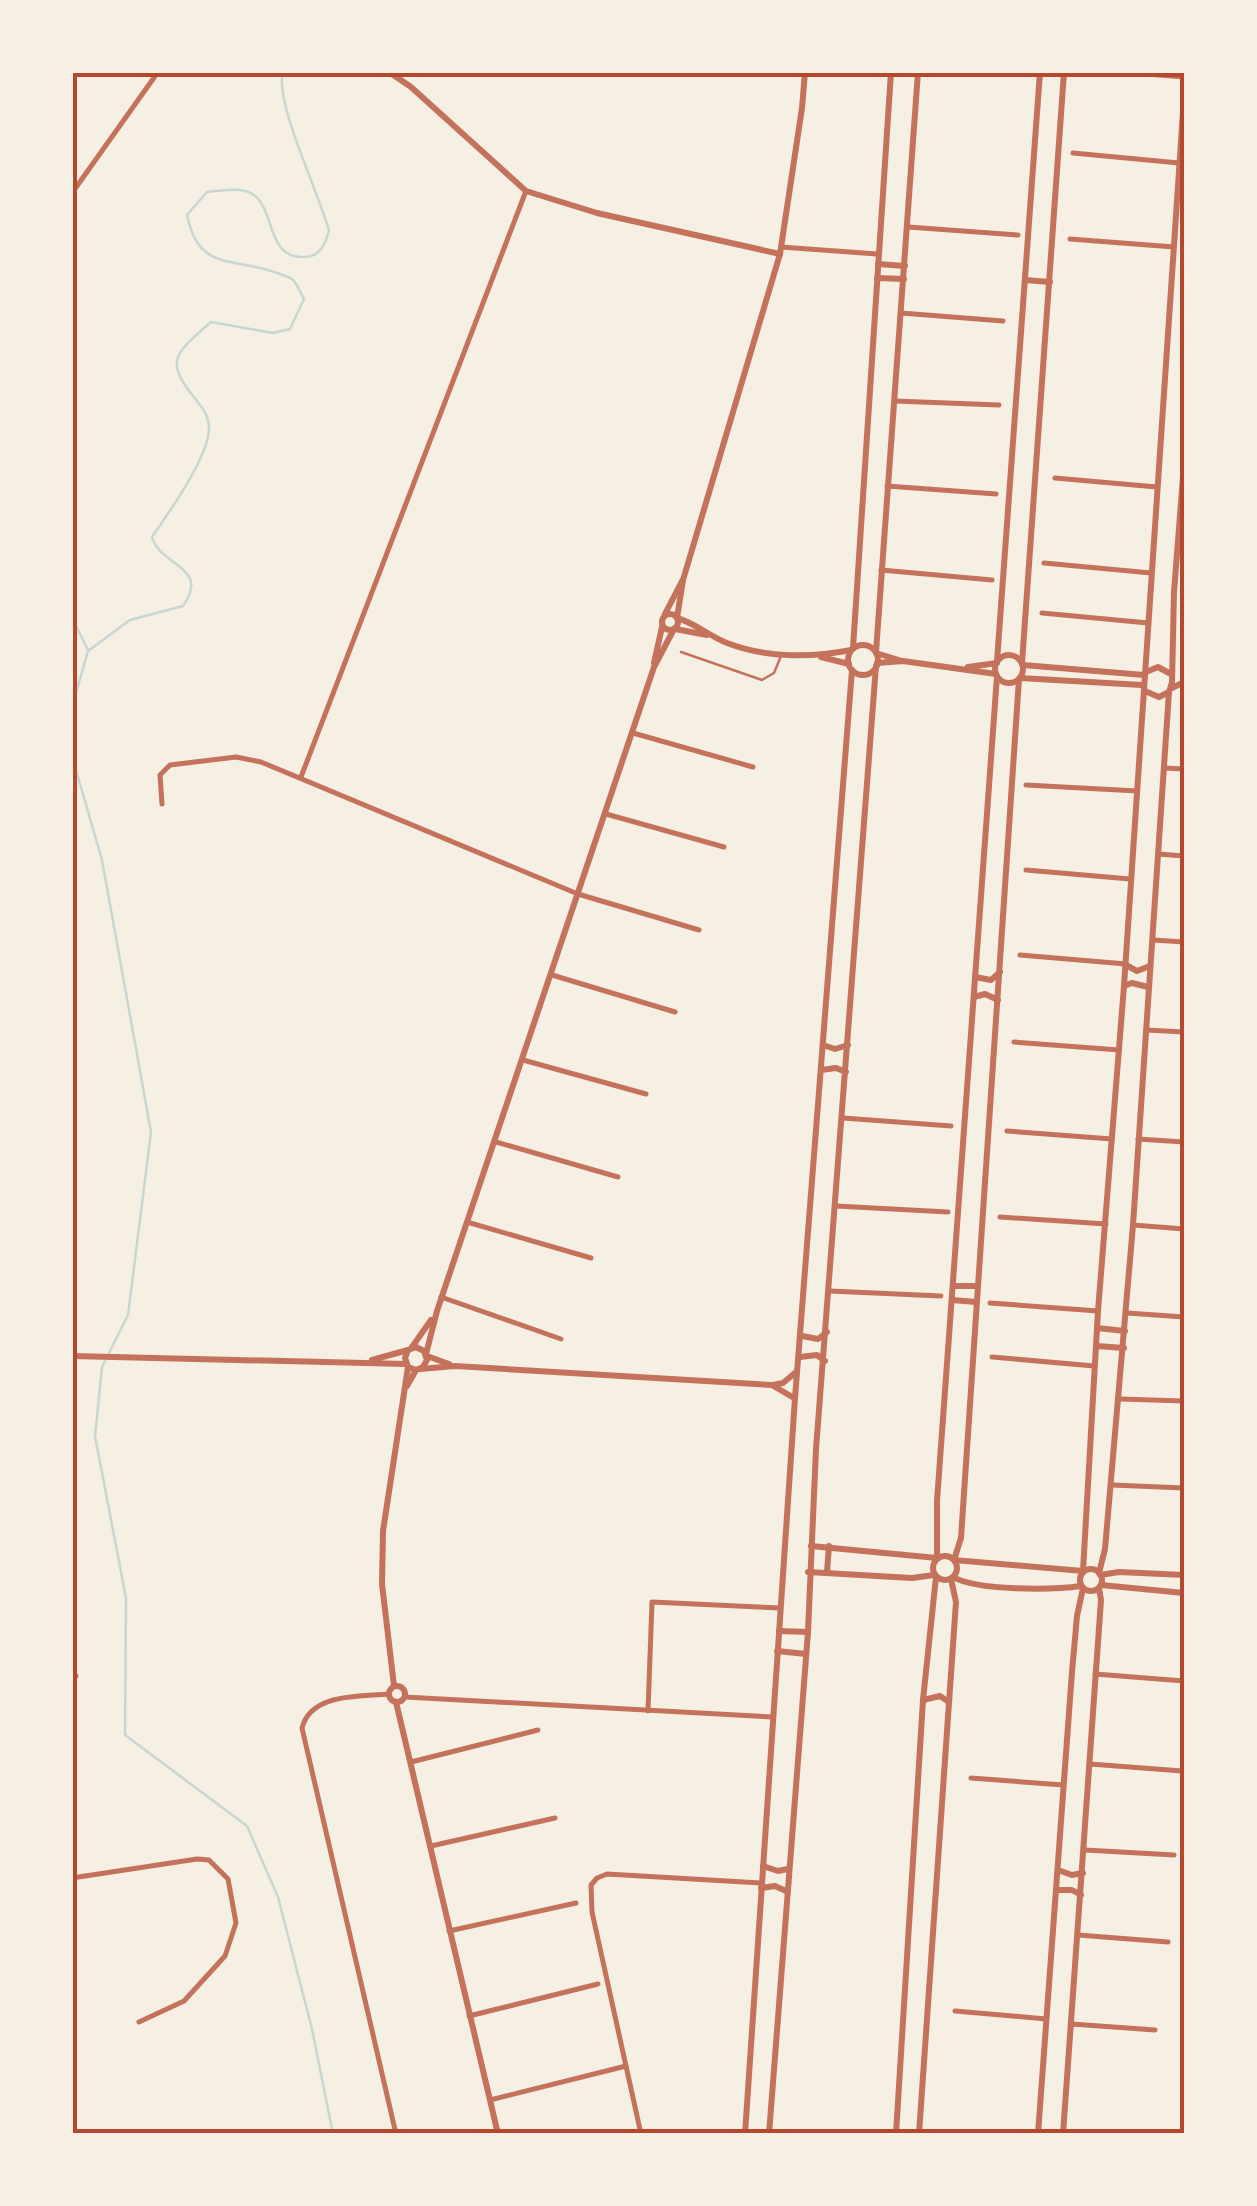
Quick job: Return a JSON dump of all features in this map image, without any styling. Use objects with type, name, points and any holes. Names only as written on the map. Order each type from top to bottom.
[{"type":"street","points":[[72,194],[158,72]]},
{"type":"street","points":[[388,72],[410,87],[526,191],[597,213],[781,250],[878,254]]},
{"type":"street","points":[[654,667],[674,629],[683,580],[781,250],[805,72]]},
{"type":"street","points":[[745,2134],[891,72]]},
{"type":"street","points":[[769,2134],[918,72]]},
{"type":"street","points":[[937,1558],[936,1501],[1040,72]]},
{"type":"street","points":[[919,2134],[956,1602],[952,1578],[957,1570],[954,1560],[961,1538],[1064,72]]},
{"type":"street","points":[[1120,72],[1184,76]]},
{"type":"street","points":[[1038,2134],[1076,1616],[1084,1571],[1098,1311],[1126,964],[1157,487],[1176,285],[1174,247],[1184,97]]},
{"type":"street","points":[[1073,153],[1179,163]]},
{"type":"street","points":[[300,777],[526,191]]},
{"type":"street","points":[[908,227],[1018,235]]},
{"type":"street","points":[[1070,239],[1174,247]]},
{"type":"street","points":[[1174,258],[1184,265]]},
{"type":"street","points":[[878,264],[905,266]]},
{"type":"street","points":[[877,278],[904,278]]},
{"type":"street","points":[[1025,280],[1050,282]]},
{"type":"street","points":[[901,313],[1003,321]]},
{"type":"street","points":[[892,401],[1000,405]]},
{"type":"street","points":[[1065,2133],[1100,1574],[1112,1485],[1134,1225],[1184,464]]},
{"type":"street","points":[[1056,478],[1157,487]]},
{"type":"street","points":[[887,486],[996,494]]},
{"type":"street","points":[[1044,563],[1151,572]]},
{"type":"street","points":[[881,570],[992,580]]},
{"type":"street","points":[[412,1367],[426,1364],[436,1311],[633,733],[654,667],[663,621],[683,580]]},
{"type":"street","points":[[1174,592],[1184,592]]},
{"type":"street","points":[[1042,613],[1148,623]]},
{"type":"street","points":[[663,621],[669,614],[731,644],[782,654],[815,655],[862,644],[903,661],[966,667],[1009,683],[1019,678],[1143,687],[1153,696],[1184,681]]},
{"type":"street","points":[[663,621],[667,630],[708,635]]},
{"type":"street","points":[[815,655],[865,674],[877,665],[903,661]]},
{"type":"street","points":[[966,667],[1012,655],[1022,664],[1144,674],[1158,666],[1184,681]]},
{"type":"street","points":[[633,733],[753,768]]},
{"type":"street","points":[[162,804],[160,776],[170,765],[236,757],[300,777],[578,894],[699,930]]},
{"type":"street","points":[[1164,768],[1184,769]]},
{"type":"street","points":[[1026,784],[1138,791]]},
{"type":"street","points":[[606,814],[724,847]]},
{"type":"street","points":[[1158,854],[1184,856]]},
{"type":"street","points":[[1026,870],[1130,879]]},
{"type":"street","points":[[1152,940],[1184,942]]},
{"type":"street","points":[[1020,955],[1126,964],[1137,971],[1150,966]]},
{"type":"street","points":[[974,978],[991,980],[1000,972]]},
{"type":"street","points":[[552,976],[675,1012]]},
{"type":"street","points":[[1124,986],[1132,983],[1149,988]]},
{"type":"street","points":[[972,998],[986,994],[998,1002]]},
{"type":"street","points":[[1146,1030],[1184,1032]]},
{"type":"street","points":[[1014,1042],[1119,1050]]},
{"type":"street","points":[[823,1045],[835,1049],[848,1045]]},
{"type":"street","points":[[523,1060],[646,1094]]},
{"type":"street","points":[[821,1070],[836,1068],[846,1072]]},
{"type":"street","points":[[842,1118],[950,1126]]},
{"type":"street","points":[[1007,1131],[1112,1139]]},
{"type":"street","points":[[1138,1138],[1184,1142]]},
{"type":"street","points":[[496,1142],[618,1177]]},
{"type":"street","points":[[836,1206],[948,1212]]},
{"type":"street","points":[[1000,1216],[1106,1224]]},
{"type":"street","points":[[467,1222],[591,1258]]},
{"type":"street","points":[[1134,1225],[1184,1228]]},
{"type":"street","points":[[953,1286],[978,1286]]},
{"type":"street","points":[[830,1291],[940,1296]]},
{"type":"street","points":[[441,1297],[561,1339]]},
{"type":"street","points":[[952,1300],[976,1302]]},
{"type":"street","points":[[990,1303],[1098,1311]]},
{"type":"street","points":[[389,1694],[394,1686],[382,1568],[384,1507],[402,1400],[412,1367],[410,1350],[436,1311]]},
{"type":"street","points":[[1127,1313],[1184,1317]]},
{"type":"street","points":[[1097,1328],[1125,1330]]},
{"type":"street","points":[[802,1336],[818,1339],[827,1332]]},
{"type":"street","points":[[1097,1346],[1124,1348]]},
{"type":"street","points":[[366,1362],[419,1348],[426,1355],[456,1366]]},
{"type":"street","points":[[800,1357],[817,1355],[826,1362]]},
{"type":"street","points":[[72,1356],[366,1362],[772,1385],[784,1383],[798,1371]]},
{"type":"street","points":[[992,1357],[1095,1366]]},
{"type":"street","points":[[772,1385],[795,1398]]},
{"type":"street","points":[[1120,1398],[1184,1401]]},
{"type":"street","points":[[1112,1485],[1184,1488]]},
{"type":"street","points":[[810,1546],[937,1558]]},
{"type":"street","points":[[828,1546],[828,1572]]},
{"type":"street","points":[[896,2134],[923,1700],[935,1576],[932,1566],[943,1555],[954,1560],[1094,1570],[1100,1574],[1184,1575]]},
{"type":"street","points":[[808,1572],[935,1576],[971,1584],[1054,1589],[1082,1587],[1091,1591],[1100,1586],[1184,1593]]},
{"type":"street","points":[[648,1710],[652,1602],[781,1608]]},
{"type":"street","points":[[779,1631],[808,1632]]},
{"type":"street","points":[[777,1651],[806,1654]]},
{"type":"street","points":[[1094,1674],[1184,1680]]},
{"type":"street","points":[[394,1686],[404,1689],[405,1697]]},
{"type":"street","points":[[389,1694],[396,1702],[411,1762],[498,2134]]},
{"type":"street","points":[[389,1694],[323,1703],[312,1709],[302,1728],[396,2134]]},
{"type":"street","points":[[923,1700],[940,1696],[950,1703]]},
{"type":"street","points":[[396,1702],[405,1697],[773,1717]]},
{"type":"street","points":[[411,1762],[538,1730]]},
{"type":"street","points":[[1090,1764],[1182,1770]]},
{"type":"street","points":[[971,1778],[1063,1785]]},
{"type":"street","points":[[431,1846],[555,1818]]},
{"type":"street","points":[[1085,1850],[1174,1854]]},
{"type":"street","points":[[72,1878],[198,1859],[218,1867],[230,1886],[236,1923],[225,1956],[184,2001],[139,2022]]},
{"type":"street","points":[[762,1866],[778,1871],[788,1869]]},
{"type":"street","points":[[1057,1870],[1072,1875],[1083,1873]]},
{"type":"street","points":[[642,2134],[592,1912],[590,1893],[594,1880],[607,1874],[775,1886],[787,1892]]},
{"type":"street","points":[[1056,1890],[1072,1890],[1082,1896]]},
{"type":"street","points":[[449,1931],[576,1903]]},
{"type":"street","points":[[1078,1935],[1168,1942]]},
{"type":"street","points":[[469,2016],[598,1984]]},
{"type":"street","points":[[955,2011],[1047,2019]]},
{"type":"street","points":[[1072,2024],[1156,2030]]},
{"type":"street","points":[[490,2100],[626,2066]]},
{"type":"lane","points":[[681,652],[762,680],[774,673],[782,654]]},
{"type":"waterway","points":[[72,707],[88,651],[130,620],[183,606],[190,593],[188,574],[164,555],[152,537],[195,469],[209,429],[204,411],[180,376],[177,366],[182,350],[211,322],[273,333],[290,329],[304,299],[288,277],[209,254],[192,233],[187,215],[207,192],[244,191],[261,203],[278,243],[293,256],[315,254],[329,231],[285,104],[283,72]]},
{"type":"waterway","points":[[72,618],[88,650]]},
{"type":"waterway","points":[[72,756],[102,860],[151,1132],[128,1315],[102,1367],[95,1436],[126,1598],[125,1735],[247,1826],[278,1897],[312,2029],[333,2134]]}]
